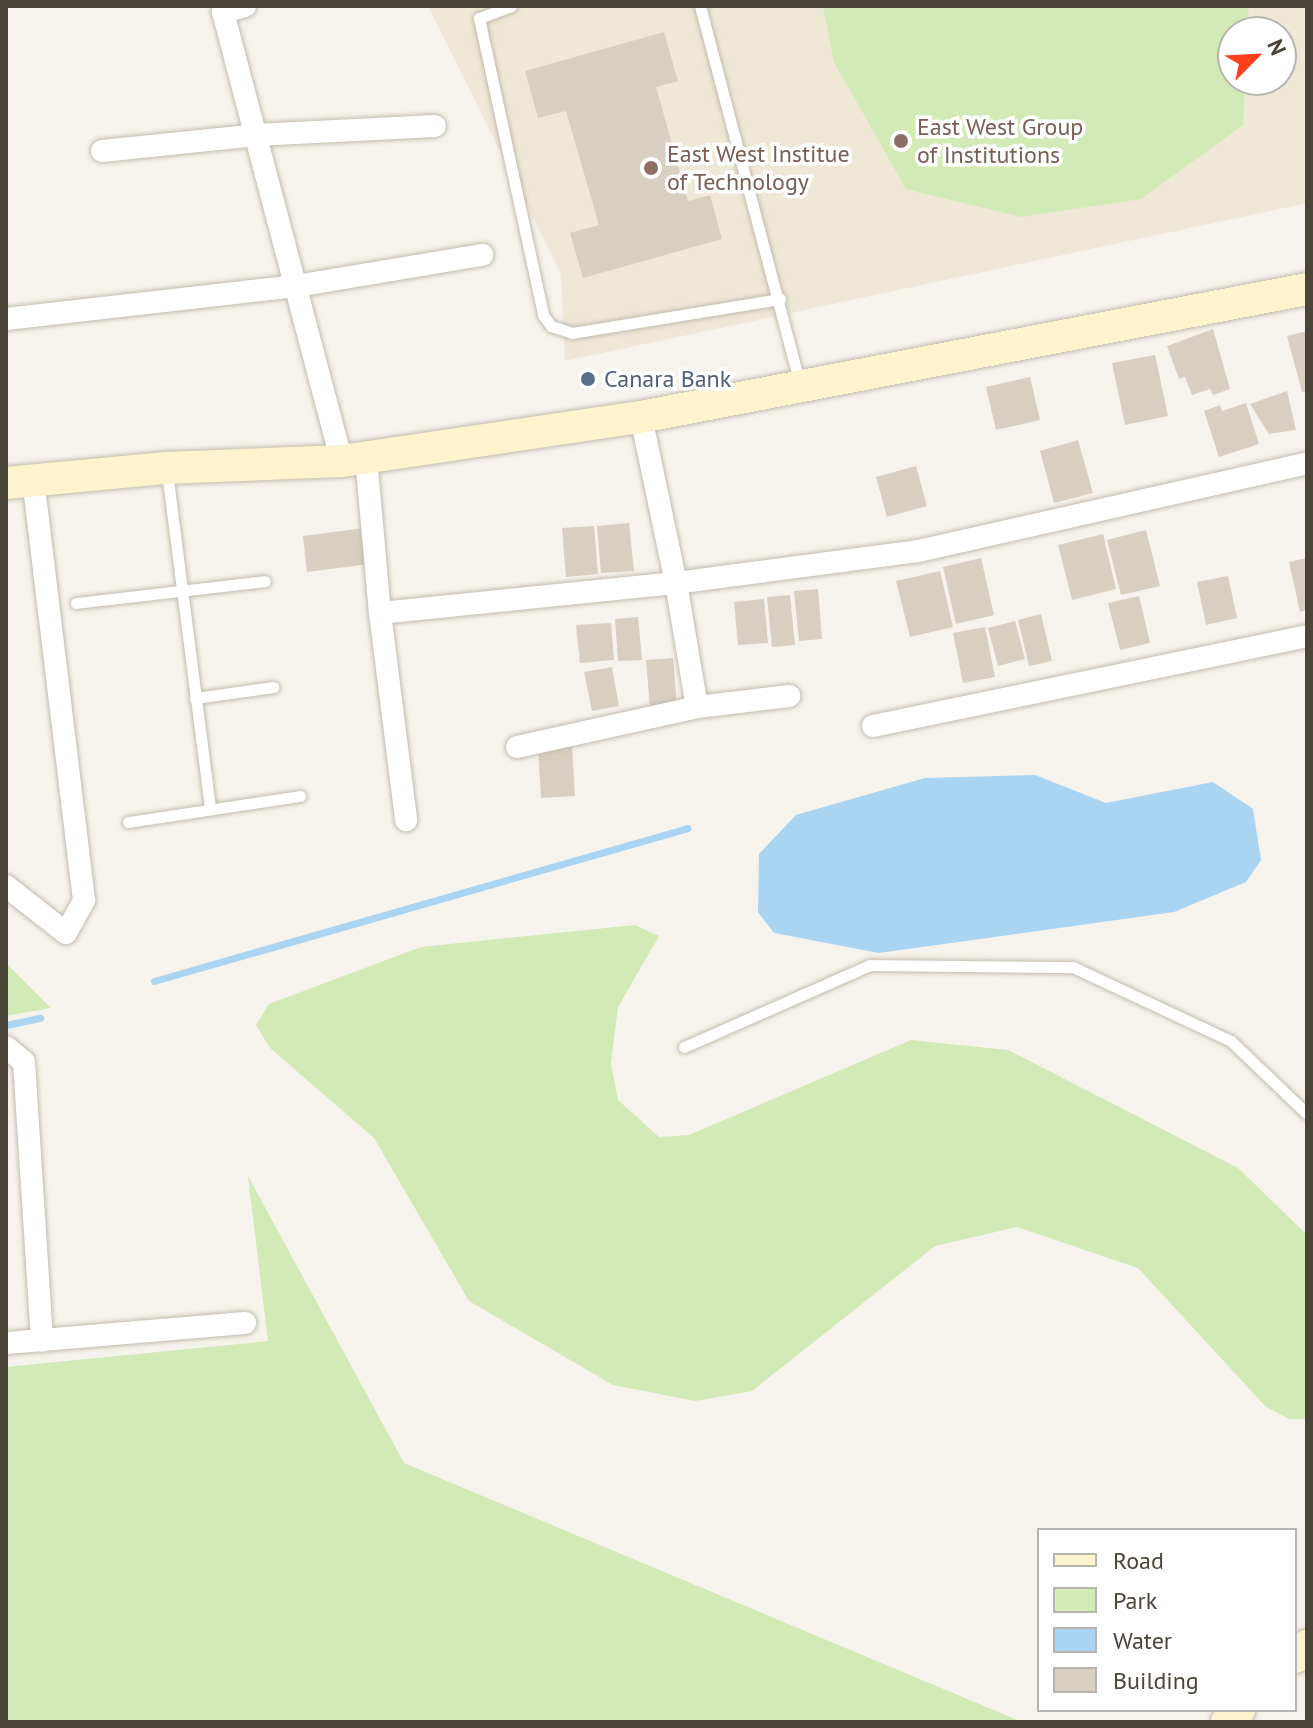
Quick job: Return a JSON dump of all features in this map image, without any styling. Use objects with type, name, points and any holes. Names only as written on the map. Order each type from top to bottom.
[{"type":"street","points":[[245,6],[223,12],[296,286],[354,459],[380,613],[406,820]]},
{"type":"street","points":[[102,151],[256,135],[435,126]]},
{"type":"street","points":[[6,319],[296,286],[482,255]]},
{"type":"street","points":[[6,886],[66,933],[84,900],[20,481],[166,468],[354,459],[641,417],[1307,289]]},
{"type":"street","points":[[641,417],[676,583],[697,707]]},
{"type":"street","points":[[380,613],[676,583],[918,551],[1307,463]]},
{"type":"street","points":[[873,726],[1307,636]]},
{"type":"street","points":[[517,747],[697,707],[789,696]]},
{"type":"street","points":[[6,1047],[24,1062],[42,1340]]},
{"type":"street","points":[[6,1343],[245,1323]]},
{"type":"lane","points":[[511,6],[479,18],[543,315],[551,326],[572,333],[780,299]]},
{"type":"lane","points":[[700,6],[780,299],[800,386]]},
{"type":"lane","points":[[166,468],[210,809]]},
{"type":"lane","points":[[76,603],[265,581]]},
{"type":"lane","points":[[195,698],[273,687]]},
{"type":"lane","points":[[128,822],[300,796]]},
{"type":"lane","points":[[684,1047],[870,965],[1073,967],[1231,1041],[1307,1114]]},
{"type":"shaded area","name":"East West Group of Institutions","points":[[428,6],[1307,6],[1307,203],[565,361],[561,274]]},
{"type":"green space","points":[[823,6],[1249,6],[1248,16],[1217,16],[1217,96],[1244,96],[1243,125],[1141,199],[1021,217],[906,189],[834,62]]},
{"type":"green space","points":[[635,925],[659,936],[618,1007],[611,1064],[618,1100],[659,1137],[689,1135],[911,1040],[1008,1050],[1238,1168],[1307,1235],[1307,1419],[1289,1419],[1266,1407],[1138,1268],[1017,1227],[935,1246],[752,1391],[695,1401],[613,1385],[469,1301],[374,1138],[270,1048],[256,1025],[269,1004],[421,947]]},
{"type":"green space","points":[[6,963],[51,1008],[6,1016]]},
{"type":"green space","points":[[248,1176],[404,1463],[1022,1722],[6,1722],[6,1367],[268,1341]]},
{"type":"water","points":[[1035,775],[1106,803],[1213,782],[1253,809],[1261,860],[1246,882],[1174,912],[879,953],[774,933],[758,912],[759,854],[796,815],[925,778]]},
{"type":"building","points":[[664,32],[678,81],[656,87],[688,201],[710,195],[722,239],[583,278],[570,233],[599,225],[566,111],[538,118],[525,71]]},
{"type":"building","points":[[1213,329],[1230,389],[1213,395],[1210,389],[1192,395],[1185,377],[1179,379],[1167,346]]},
{"type":"building","points":[[1307,331],[1307,391],[1302,392],[1287,336]]},
{"type":"building","points":[[1155,355],[1168,416],[1125,425],[1112,363]]},
{"type":"building","points":[[1030,377],[1040,420],[996,430],[986,387]]},
{"type":"building","points":[[1287,391],[1296,430],[1269,434],[1250,404]]},
{"type":"building","points":[[1246,403],[1259,444],[1219,457],[1204,411],[1220,405],[1222,411]]},
{"type":"building","points":[[1078,440],[1093,493],[1054,503],[1040,451]]},
{"type":"building","points":[[916,466],[927,506],[887,517],[876,477]]},
{"type":"building","points":[[629,523],[634,571],[601,573],[597,526]]},
{"type":"building","points":[[594,526],[598,574],[566,577],[562,528]]},
{"type":"building","points":[[364,528],[369,564],[307,572],[303,536]]},
{"type":"building","points":[[1146,530],[1160,586],[1121,595],[1107,540]]},
{"type":"building","points":[[1103,534],[1116,589],[1072,600],[1058,545]]},
{"type":"building","points":[[981,558],[994,615],[956,624],[943,567]]},
{"type":"building","points":[[1307,558],[1307,610],[1300,612],[1289,562]]},
{"type":"building","points":[[940,571],[953,627],[910,637],[896,581]]},
{"type":"building","points":[[1228,576],[1237,618],[1206,625],[1197,582]]},
{"type":"building","points":[[818,589],[822,639],[799,641],[794,591]]},
{"type":"building","points":[[790,595],[795,645],[772,647],[767,597]]},
{"type":"building","points":[[1139,596],[1150,643],[1120,650],[1108,603]]},
{"type":"building","points":[[764,599],[768,643],[738,645],[734,602]]},
{"type":"building","points":[[1041,614],[1052,661],[1029,666],[1018,620]]},
{"type":"building","points":[[638,617],[642,660],[618,661],[615,619]]},
{"type":"building","points":[[1015,621],[1025,659],[998,666],[988,628]]},
{"type":"building","points":[[611,623],[614,660],[580,663],[576,625]]},
{"type":"building","points":[[985,627],[995,677],[963,683],[953,633]]},
{"type":"building","points":[[673,658],[677,706],[650,708],[646,660]]},
{"type":"building","points":[[612,667],[619,706],[592,711],[584,672]]},
{"type":"building","points":[[572,746],[575,796],[541,798],[538,748]]},
{"type":"waterway","points":[[154,981],[688,828]]},
{"type":"waterway","points":[[6,1025],[40,1018]]},
{"type":"place","name":"East West Group of Institutions","points":[[901,141]]},
{"type":"place","name":"East West Institue of Technology","points":[[651,168]]},
{"type":"place","name":"Canara Bank","points":[[588,379]]}]
